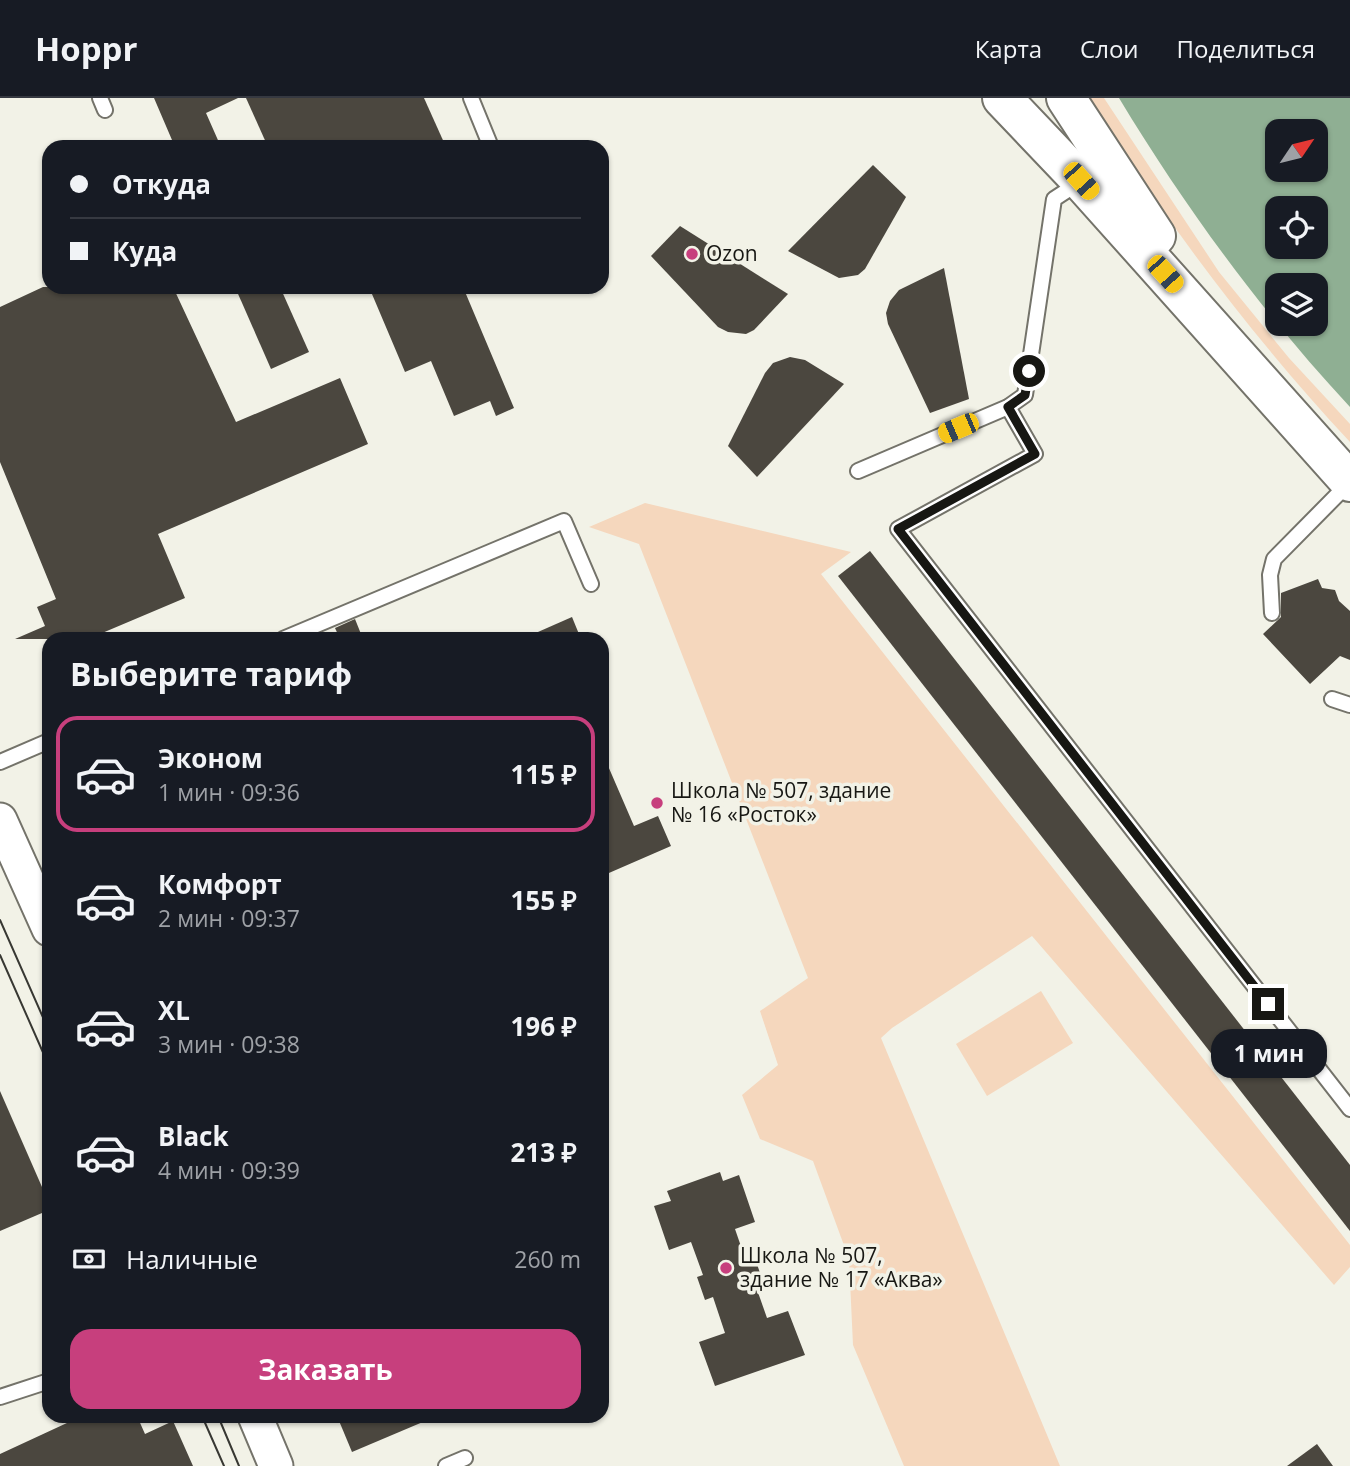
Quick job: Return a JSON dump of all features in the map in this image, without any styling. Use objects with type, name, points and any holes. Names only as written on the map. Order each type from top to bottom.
[{"type":"main road","points":[[1002,98],[1227,342],[1350,482]]},
{"type":"main road","points":[[1066,98],[1227,342]]},
{"type":"street","points":[[0,820],[42,913]]},
{"type":"street","points":[[258,1423],[276,1466]]},
{"type":"lane","points":[[471,98],[488,140]]},
{"type":"lane","points":[[858,471],[1008,407],[1025,395],[1054,199],[1081,181]]},
{"type":"lane","points":[[1008,407],[1035,454],[898,529],[1350,1109]]},
{"type":"lane","points":[[1272,613],[1270,575],[1275,559],[1350,482]]},
{"type":"lane","points":[[300,632],[564,521],[591,583]]},
{"type":"lane","points":[[1332,699],[1350,705]]},
{"type":"lane","points":[[0,762],[42,744]]},
{"type":"lane","points":[[0,1397],[42,1383]]},
{"type":"lane","points":[[446,1466],[465,1458]]},
{"type":"shaded area","points":[[1087,98],[1104,98],[1219,272],[1265,329],[1265,336],[1271,336],[1350,424],[1350,442],[1244,319],[1147,188]]},
{"type":"shaded area","points":[[1119,98],[1350,98],[1350,407],[1288,336],[1328,336],[1328,273],[1265,273],[1265,308],[1171,180]]},
{"type":"shaded area","points":[[645,503],[851,552],[821,574],[1350,1245],[1350,1267],[1334,1285],[1032,936],[892,1028],[881,1038],[1060,1466],[904,1466],[853,1345],[849,1259],[813,1161],[760,1139],[742,1095],[778,1065],[760,1011],[808,978],[639,544],[589,527]]},
{"type":"shaded area","points":[[1041,991],[1073,1043],[987,1096],[956,1044]]},
{"type":"building","points":[[154,98],[238,98],[206,113],[218,140],[172,140]]},
{"type":"building","points":[[246,98],[424,98],[443,140],[265,140]]},
{"type":"building","points":[[873,165],[906,197],[865,269],[858,275],[839,278],[788,251]]},
{"type":"building","points":[[680,226],[788,294],[754,330],[746,334],[728,332],[718,327],[651,256]]},
{"type":"building","points":[[944,268],[969,399],[930,413],[888,324],[886,313],[890,301],[899,290]]},
{"type":"building","points":[[42,287],[42,294],[176,294],[236,422],[340,378],[368,444],[158,534],[185,598],[105,632],[42,632],[42,639],[15,639],[45,626],[37,607],[56,599],[0,462],[0,307]]},
{"type":"building","points":[[238,294],[283,294],[309,352],[271,369]]},
{"type":"building","points":[[372,294],[466,294],[514,408],[496,416],[490,401],[454,416],[431,361],[405,372]]},
{"type":"building","points":[[790,357],[805,360],[844,384],[757,477],[728,446],[765,373],[773,363]]},
{"type":"building","points":[[870,551],[1350,1165],[1350,1231],[838,576]]},
{"type":"building","points":[[1318,579],[1322,588],[1335,590],[1339,601],[1350,611],[1350,660],[1340,656],[1310,684],[1263,634],[1281,617],[1281,593]]},
{"type":"building","points":[[572,617],[578,632],[538,632]]},
{"type":"building","points":[[355,619],[360,632],[337,632],[335,628]]},
{"type":"building","points":[[609,768],[634,826],[658,816],[671,846],[609,873]]},
{"type":"building","points":[[0,1091],[42,1187],[42,1213],[0,1231]]},
{"type":"building","points":[[720,1172],[723,1181],[739,1175],[755,1222],[735,1229],[746,1261],[755,1258],[762,1279],[754,1281],[767,1318],[788,1311],[805,1355],[715,1386],[699,1342],[725,1333],[713,1297],[705,1300],[697,1277],[703,1275],[691,1242],[669,1250],[654,1206],[671,1201],[667,1191]]},
{"type":"building","points":[[67,1423],[140,1423],[145,1434],[174,1423],[193,1466],[0,1466],[0,1454]]},
{"type":"building","points":[[340,1423],[420,1423],[352,1452]]},
{"type":"building","points":[[1317,1444],[1333,1466],[1287,1466]]},
{"type":"tram line","points":[[0,920],[42,1015]]},
{"type":"tram line","points":[[0,955],[42,1050]]},
{"type":"tram line","points":[[205,1423],[224,1466]]},
{"type":"tram line","points":[[221,1423],[239,1466]]},
{"type":"place","name":"Ozon","points":[[692,254]]},
{"type":"place","name":"Школа № 507, здание № 16 «Росток»","points":[[657,803]]},
{"type":"place","name":"Школа № 507, здание № 17 «Аква»","points":[[726,1268]]},
{"type":"route","points":[[1029,371],[1025,395],[1008,407],[1035,454],[898,529],[1268,1004]]}]
